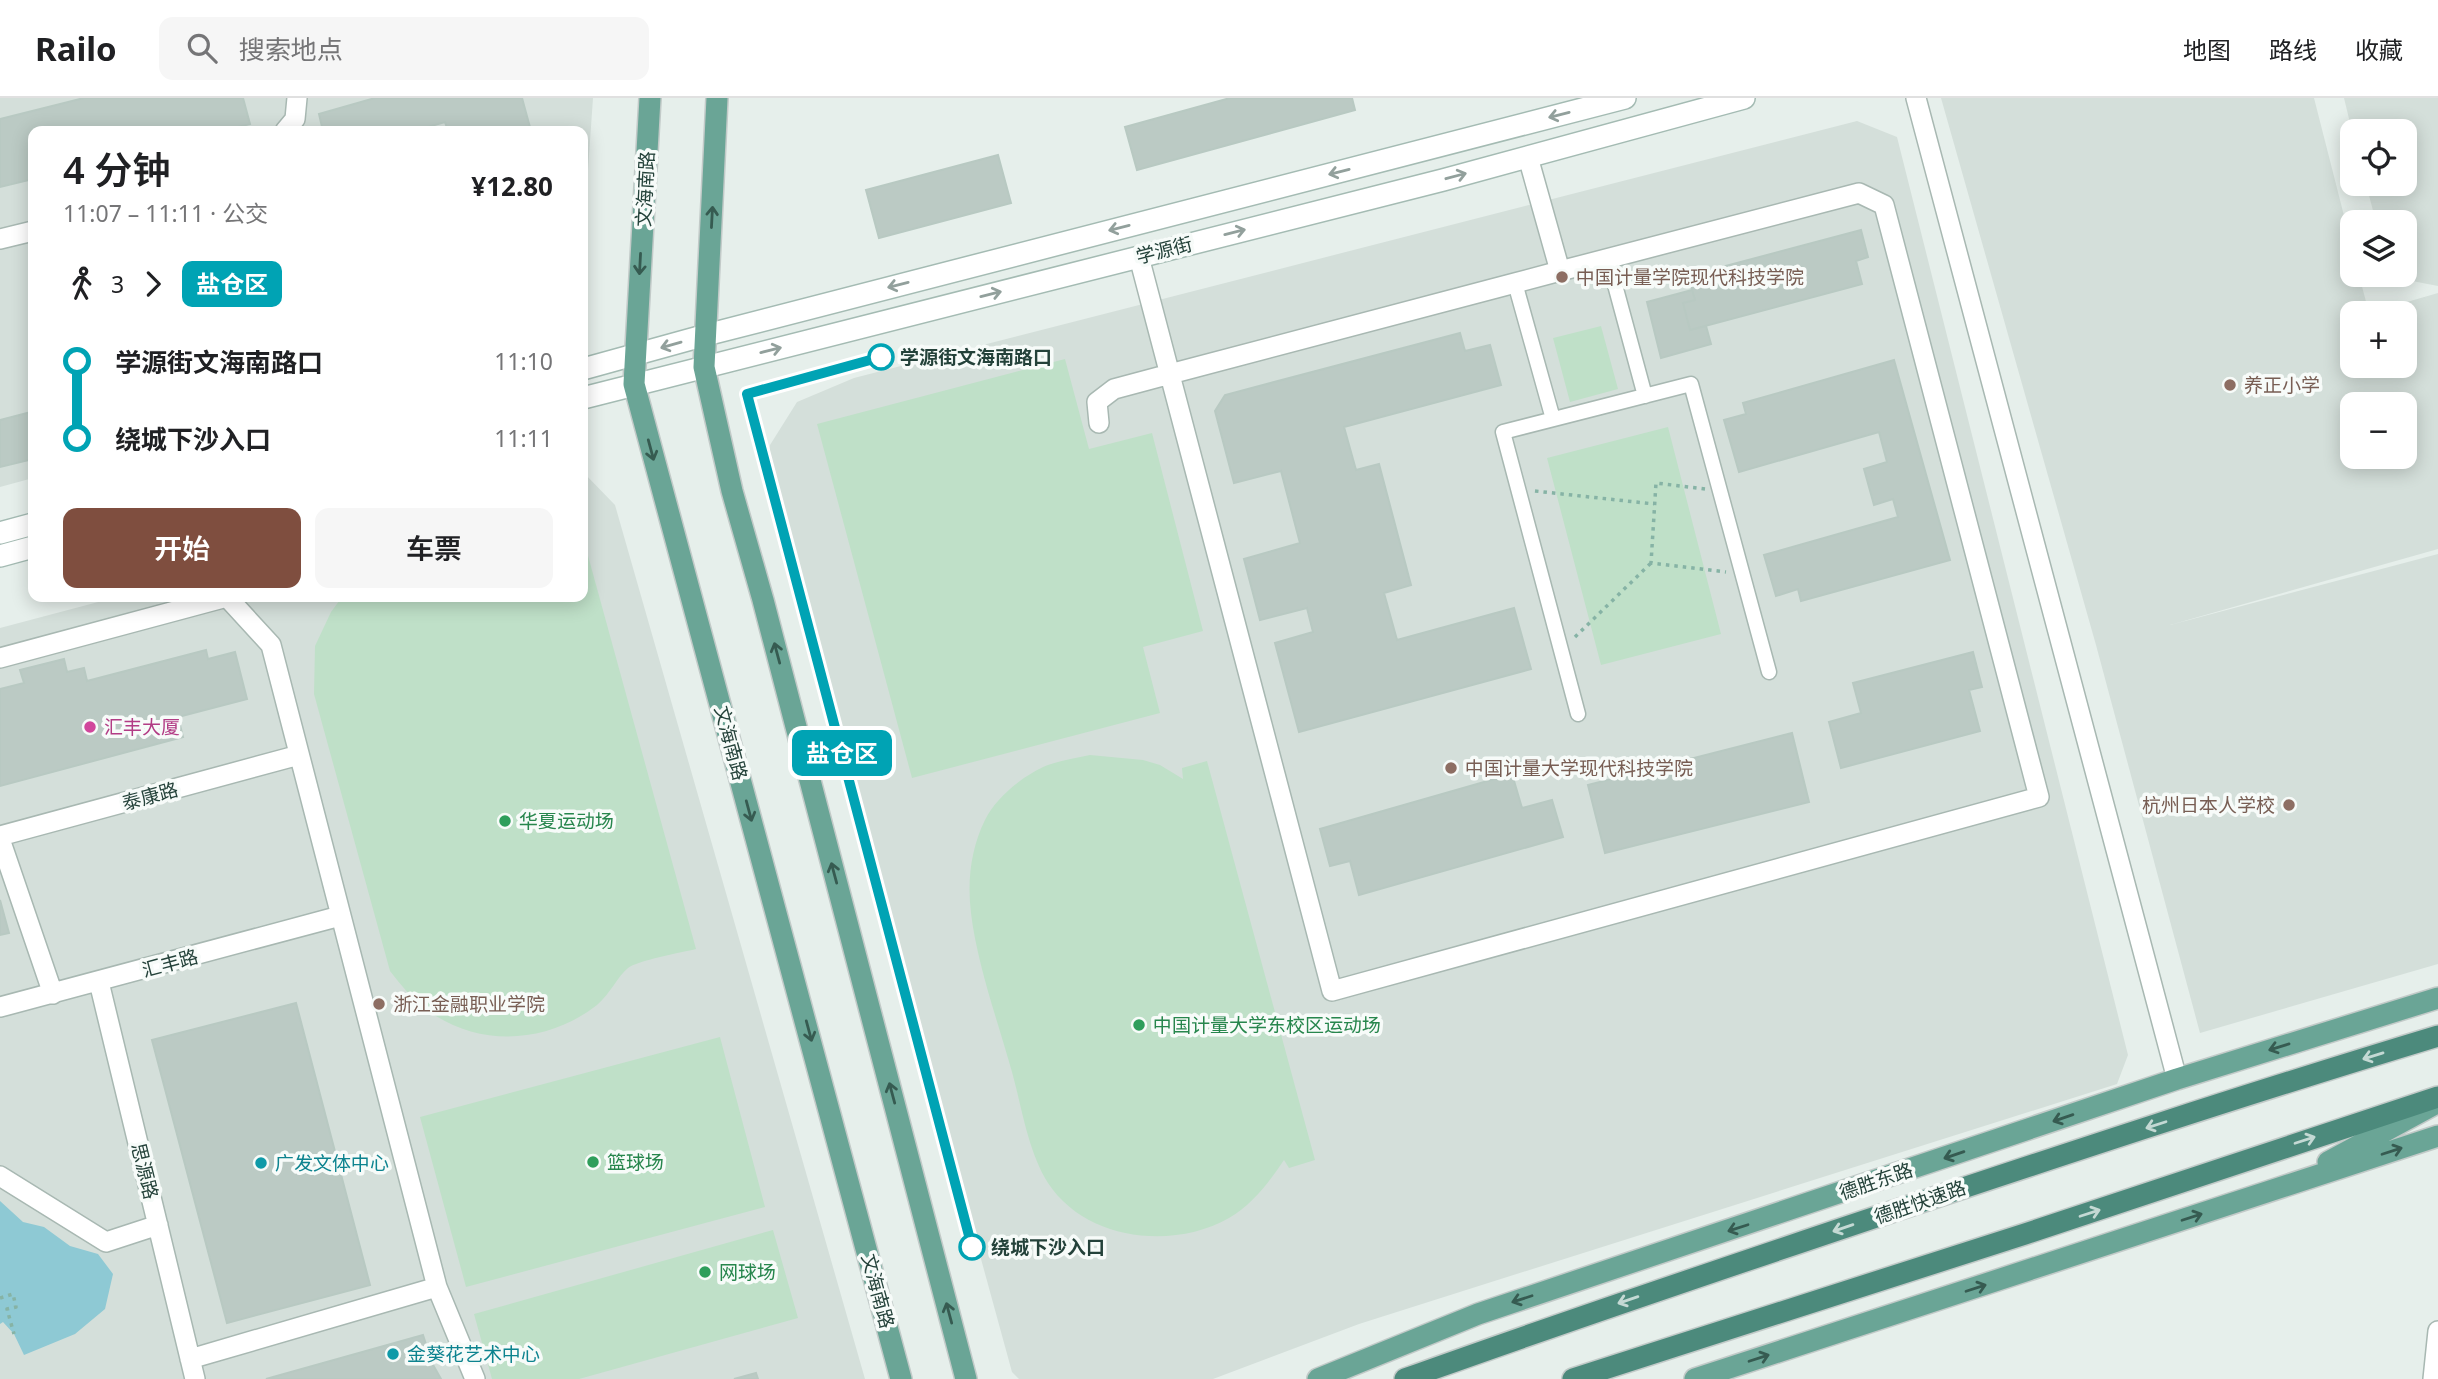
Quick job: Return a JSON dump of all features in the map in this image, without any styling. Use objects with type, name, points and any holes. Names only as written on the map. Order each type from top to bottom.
[{"type":"highway","name":"德胜快速路","points":[[1405,1379],[1573,1318],[2001,1175],[2308,1075],[2438,1037]]},
{"type":"highway","points":[[1573,1379],[2025,1234],[2438,1097]]},
{"type":"main road","name":"文海南路","points":[[650,98],[634,384],[901,1379]]},
{"type":"main road","points":[[717,98],[704,367],[732,491],[966,1379]]},
{"type":"main road","points":[[588,368],[1625,98]]},
{"type":"main road","name":"学源街","points":[[588,397],[1528,157],[1744,98]]},
{"type":"main road","points":[[0,533],[28,525]]},
{"type":"main road","points":[[0,556],[28,548]]},
{"type":"main road","name":"德胜东路","points":[[1318,1379],[1478,1314],[2177,1079],[2438,998]]},
{"type":"main road","points":[[2280,1188],[2438,1103]]},
{"type":"main road","points":[[1695,1379],[2438,1136]]},
{"type":"street","points":[[289,126],[295,119],[297,98]]},
{"type":"street","points":[[1916,98],[2177,1079]]},
{"type":"street","points":[[1528,157],[1560,271]]},
{"type":"street","points":[[1099,424],[1097,402],[1114,389],[1170,374],[1515,283],[1608,258],[1858,193],[1884,205],[2039,797],[1332,991],[1170,374],[1139,257]]},
{"type":"street","points":[[0,239],[28,232]]},
{"type":"street","points":[[1608,258],[1645,396]]},
{"type":"street","points":[[1515,283],[1553,419]]},
{"type":"street","points":[[1578,714],[1503,432],[1691,384],[1769,672]]},
{"type":"street","points":[[0,659],[209,602]]},
{"type":"street","points":[[232,602],[271,645],[437,1287],[475,1379]]},
{"type":"street","name":"泰康路","points":[[0,837],[299,755]]},
{"type":"street","points":[[0,837],[53,994]]},
{"type":"street","name":"汇丰路","points":[[0,1007],[340,916]]},
{"type":"street","name":"思源路","points":[[99,982],[195,1379]]},
{"type":"street","points":[[0,1176],[106,1242],[158,1225]]},
{"type":"street","points":[[190,1359],[437,1287]]},
{"type":"street","points":[[2433,1379],[2438,1331]]},
{"type":"path","points":[[1561,650],[1651,563],[1656,483],[1720,491]]},
{"type":"path","points":[[1518,489],[1654,504]]},
{"type":"path","points":[[1651,563],[1742,574]]},
{"type":"path","points":[[0,1298],[13,1294],[16,1307],[8,1309],[14,1334]]},
{"type":"shaded area","points":[[0,98],[593,98],[588,170],[588,126],[28,126],[28,479],[0,487]]},
{"type":"shaded area","name":"养正小学","points":[[1941,98],[2314,98],[2343,210],[2340,210],[2340,287],[2362,287],[2366,301],[2340,301],[2340,378],[2417,378],[2417,301],[2410,301],[2438,293],[2438,549],[2170,625],[2438,554],[2438,964],[2200,1033],[2096,645]]},
{"type":"shaded area","points":[[2344,98],[2438,98],[2438,286],[2417,282],[2417,210],[2373,210],[2369,196],[2417,196],[2417,119],[2349,119]]},
{"type":"shaded area","name":"中国计量大学现代科技学院","points":[[1857,121],[1897,137],[2128,1055],[2117,1084],[1359,1324],[1213,1379],[1019,1379],[1012,1372],[768,482],[770,445],[797,402],[854,378]]},
{"type":"shaded area","name":"浙江金融职业学院","points":[[588,477],[615,505],[865,1379],[0,1379],[0,628],[98,602],[588,602]]},
{"type":"green space","points":[[1601,326],[1618,389],[1570,402],[1553,338]]},
{"type":"green space","points":[[1065,359],[1089,449],[1152,433],[1203,631],[1143,647],[1160,713],[912,778],[817,424]]},
{"type":"green space","points":[[1668,427],[1721,634],[1601,665],[1547,458]]},
{"type":"green space","name":"华夏运动场","points":[[588,556],[696,949],[633,965],[624,971],[597,1005],[557,1028],[535,1034],[490,1035],[468,1031],[427,1010],[412,997],[390,971],[314,694],[315,646],[338,602],[588,602]]},
{"type":"green space","name":"中国计量大学东校区运动场","points":[[1090,755],[1143,760],[1160,765],[1183,779],[1182,768],[1207,761],[1315,1160],[1289,1168],[1284,1160],[1260,1192],[1238,1212],[1207,1228],[1182,1234],[1132,1234],[1107,1228],[1084,1217],[1064,1202],[1048,1183],[1030,1143],[974,932],[970,901],[971,865],[976,842],[990,811],[1012,787],[1039,769]]},
{"type":"green space","name":"篮球场","points":[[720,1037],[765,1207],[466,1287],[420,1117]]},
{"type":"green space","name":"网球场","points":[[773,1230],[798,1318],[579,1379],[492,1379],[474,1314]]},
{"type":"water","points":[[0,1201],[23,1222],[44,1227],[70,1246],[98,1254],[113,1274],[105,1309],[75,1334],[24,1355],[14,1334],[3,1322],[0,1324]]},
{"type":"building","points":[[84,98],[243,98],[250,124],[28,126],[28,180],[0,187],[0,119]]},
{"type":"building","points":[[375,98],[522,98],[530,126],[446,126],[445,122],[431,126],[322,126],[319,114]]},
{"type":"building","points":[[1230,98],[1352,98],[1355,110],[1137,170],[1125,127]]},
{"type":"building","points":[[998,155],[1011,203],[879,238],[866,190]]},
{"type":"building","points":[[1861,230],[1868,257],[1856,261],[1862,284],[1690,330],[1683,303],[1695,300],[1688,276]]},
{"type":"building","points":[[1692,290],[1695,300],[1683,303],[1690,330],[1706,326],[1711,344],[1661,358],[1647,302]]},
{"type":"building","points":[[1460,333],[1465,351],[1490,345],[1501,385],[1344,427],[1356,470],[1379,464],[1411,585],[1384,593],[1397,640],[1514,608],[1531,669],[1299,732],[1275,643],[1313,632],[1307,608],[1260,620],[1244,559],[1300,543],[1281,471],[1234,483],[1215,411],[1225,395]]},
{"type":"building","points":[[1894,360],[1950,560],[1801,601],[1798,589],[1776,596],[1764,555],[1898,517],[1893,499],[1874,505],[1864,469],[1887,462],[1879,432],[1739,472],[1724,420],[1746,414],[1743,403]]},
{"type":"building","points":[[28,413],[28,460],[0,467],[0,420]]},
{"type":"building","name":"汇丰大厦","points":[[206,650],[208,659],[235,652],[247,699],[178,717],[183,737],[0,786],[0,689],[24,683],[20,670],[64,659],[67,672],[84,668],[87,681]]},
{"type":"building","points":[[1973,652],[1982,687],[1969,690],[1980,731],[1841,768],[1829,722],[1861,713],[1853,683]]},
{"type":"building","points":[[1792,733],[1809,802],[1605,853],[1588,785]]},
{"type":"building","points":[[1512,774],[1522,808],[1552,800],[1563,837],[1359,895],[1350,861],[1330,866],[1320,829]]},
{"type":"building","points":[[0,900],[9,933],[0,935]]},
{"type":"building","name":"广发文体中心","points":[[296,1003],[370,1285],[227,1323],[152,1040]]},
{"type":"building","name":"金葵花艺术中心","points":[[423,1335],[432,1363],[441,1379],[266,1379]]},
{"type":"building","points":[[756,1373],[758,1379],[734,1379]]},
{"type":"bus line","name":"盐仓区","points":[[881,357],[747,394],[972,1247]]},
{"type":"place","name":"中国计量学院现代科技学院","points":[[1562,277]]},
{"type":"place","name":"学源街文海南路口","points":[[881,357]]},
{"type":"place","name":"养正小学","points":[[2230,385]]},
{"type":"place","name":"汇丰大厦","points":[[90,727]]},
{"type":"place","name":"中国计量大学现代科技学院","points":[[1451,768]]},
{"type":"place","name":"杭州日本人学校","points":[[2289,805]]},
{"type":"place","name":"华夏运动场","points":[[505,821]]},
{"type":"place","name":"浙江金融职业学院","points":[[379,1004]]},
{"type":"place","name":"中国计量大学东校区运动场","points":[[1139,1025]]},
{"type":"place","name":"篮球场","points":[[593,1162]]},
{"type":"place","name":"广发文体中心","points":[[261,1163]]},
{"type":"place","name":"绕城下沙入口","points":[[972,1247]]},
{"type":"place","name":"网球场","points":[[705,1272]]},
{"type":"place","name":"金葵花艺术中心","points":[[393,1354]]}]
